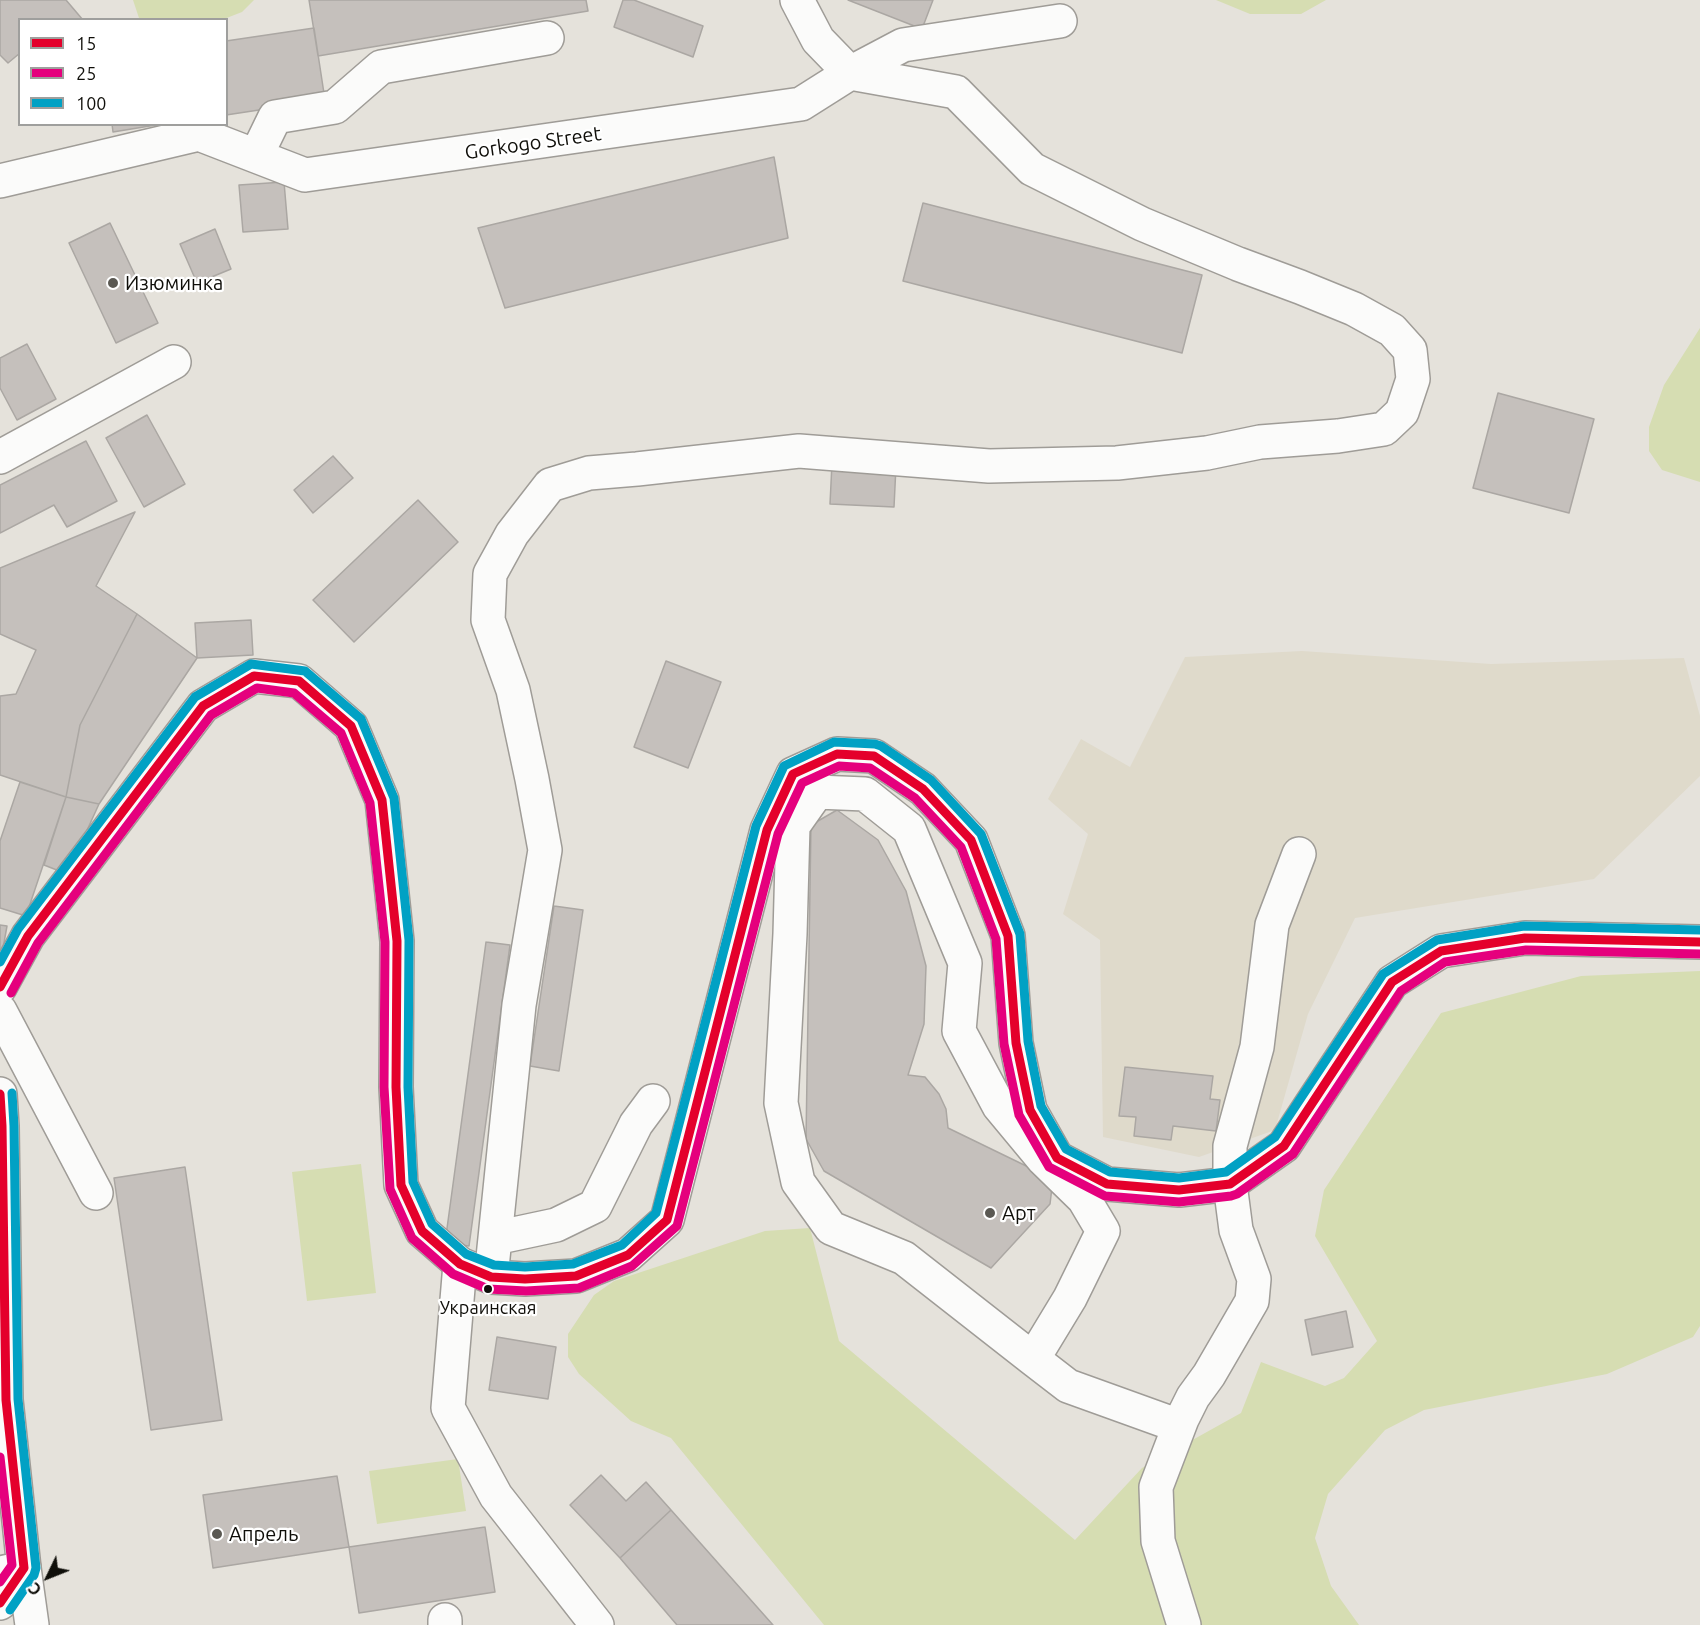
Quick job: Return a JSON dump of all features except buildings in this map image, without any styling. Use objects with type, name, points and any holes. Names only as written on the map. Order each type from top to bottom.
[{"type":"main road","points":[[491,1277],[519,1005],[545,850],[513,690],[488,620],[490,574],[512,534],[550,485],[589,473],[799,451],[989,466],[1117,463],[1207,453],[1260,442],[1338,436],[1384,429],[1402,412],[1413,379],[1410,350],[1392,330],[1354,309],[1300,286],[1238,264],[1142,224],[1032,169],[956,92],[850,73],[818,40],[797,0]]},
{"type":"main road","points":[[1004,30],[1028,0]]},
{"type":"main road","name":"Gorkogo Street","points":[[0,181],[199,134],[305,175],[801,104],[850,73],[903,45],[1060,21]]},
{"type":"main road","points":[[256,156],[275,117],[335,107],[381,67],[547,38]]},
{"type":"main road","points":[[0,457],[174,362]]},
{"type":"main road","points":[[0,987],[28,936],[203,706],[254,676],[299,681],[351,726],[382,800],[397,941],[396,1087],[401,1185],[422,1232],[460,1264],[491,1277],[525,1279],[576,1276],[628,1255],[667,1220],[767,830],[793,774],[837,754],[874,756],[923,789],[971,840],[1008,936],[1016,1043],[1030,1110],[1058,1158],[1107,1184],[1179,1190],[1230,1184],[1284,1146],[1392,982],[1441,951],[1525,938],[1700,942]]},
{"type":"main road","points":[[1033,1359],[1070,1298],[1102,1231],[1083,1198],[1043,1159],[999,1106],[959,1031],[965,963],[909,829],[865,794],[817,792],[793,826],[781,1104],[798,1182],[831,1228],[904,1258],[1033,1359],[1068,1386],[1179,1426]]},
{"type":"main road","points":[[1184,1625],[1158,1541],[1156,1487],[1179,1426],[1193,1397],[1209,1375],[1252,1301],[1254,1279],[1246,1252],[1236,1230],[1230,1184],[1230,1146],[1257,1047],[1272,925],[1299,854]]},
{"type":"main road","points":[[0,1011],[96,1193]]},
{"type":"main road","points":[[0,1094],[12,1570],[32,1625]]},
{"type":"main road","points":[[495,1238],[556,1225],[595,1206],[636,1125],[654,1101]]},
{"type":"main road","points":[[460,1264],[448,1408],[496,1496],[597,1625]]},
{"type":"main road","points":[[0,1603],[12,1570]]},
{"type":"shaded area","points":[[1302,651],[1491,664],[1684,658],[1700,716],[1700,776],[1594,879],[1355,918],[1308,1014],[1275,1130],[1199,1157],[1103,1137],[1100,940],[1063,914],[1088,834],[1048,799],[1081,739],[1130,767],[1185,657]]},
{"type":"green space","points":[[133,0],[254,0],[242,12],[227,18],[139,18]]},
{"type":"green space","points":[[1216,0],[1326,0],[1301,14],[1250,14]]},
{"type":"green space","points":[[1700,328],[1700,482],[1662,470],[1649,451],[1649,427],[1664,385]]},
{"type":"green space","points":[[1700,971],[1700,1326],[1693,1337],[1607,1374],[1424,1410],[1385,1430],[1328,1494],[1315,1538],[1331,1586],[1359,1625],[824,1625],[671,1438],[631,1421],[579,1374],[568,1357],[568,1334],[594,1295],[614,1281],[765,1231],[810,1228],[839,1341],[1075,1540],[1142,1468],[1241,1413],[1261,1362],[1325,1386],[1344,1378],[1377,1341],[1315,1236],[1324,1190],[1441,1013],[1581,976]]},
{"type":"green space","points":[[361,1164],[376,1293],[307,1301],[292,1172]]},
{"type":"green space","points":[[458,1459],[466,1511],[377,1524],[369,1471]]},
{"type":"transit line","name":"100","points":[[0,962],[18,929],[195,697],[251,664],[305,671],[361,719],[394,798],[409,940],[408,1087],[413,1182],[432,1224],[466,1254],[494,1265],[525,1267],[573,1264],[622,1245],[656,1213],[756,826],[784,766],[834,742],[881,746],[931,780],[981,834],[1020,934],[1028,1041],[1041,1106],[1066,1149],[1110,1172],[1179,1178],[1226,1172],[1275,1137],[1383,974],[1437,940],[1524,926],[1700,930]]},
{"type":"transit line","name":"15","points":[[0,987],[28,936],[203,706],[254,676],[299,681],[351,726],[382,800],[397,941],[396,1087],[401,1185],[422,1231],[460,1264],[491,1277],[525,1279],[576,1276],[628,1255],[667,1220],[767,830],[793,774],[837,754],[874,756],[923,789],[971,840],[1008,936],[1016,1043],[1030,1110],[1057,1158],[1107,1184],[1179,1190],[1230,1184],[1284,1146],[1392,982],[1441,951],[1525,938],[1700,942]]},
{"type":"transit line","name":"25","points":[[11,993],[38,943],[211,715],[257,688],[294,693],[341,733],[370,803],[385,942],[384,1087],[390,1189],[412,1238],[453,1274],[488,1289],[526,1291],[579,1288],[632,1266],[677,1226],[778,834],[802,783],[839,766],[870,768],[915,798],[961,847],[996,939],[1004,1044],[1019,1115],[1049,1167],[1105,1196],[1179,1202],[1237,1194],[1293,1154],[1401,991],[1445,962],[1526,950],[1700,954]]},
{"type":"transit line","name":"100","points":[[10,1610],[34,1575],[36,1568],[18,1399],[12,1093]]},
{"type":"transit line","name":"15","points":[[0,1094],[6,1400],[24,1568],[0,1603]]},
{"type":"transit line","name":"25","points":[[0,1457],[12,1565],[0,1582]]},
{"type":"place","name":"Изюминка","points":[[113,283]]},
{"type":"place","name":"Арт","points":[[990,1213]]},
{"type":"place","name":"Украинская","points":[[488,1289]]},
{"type":"place","name":"Апрель","points":[[217,1534]]}]
